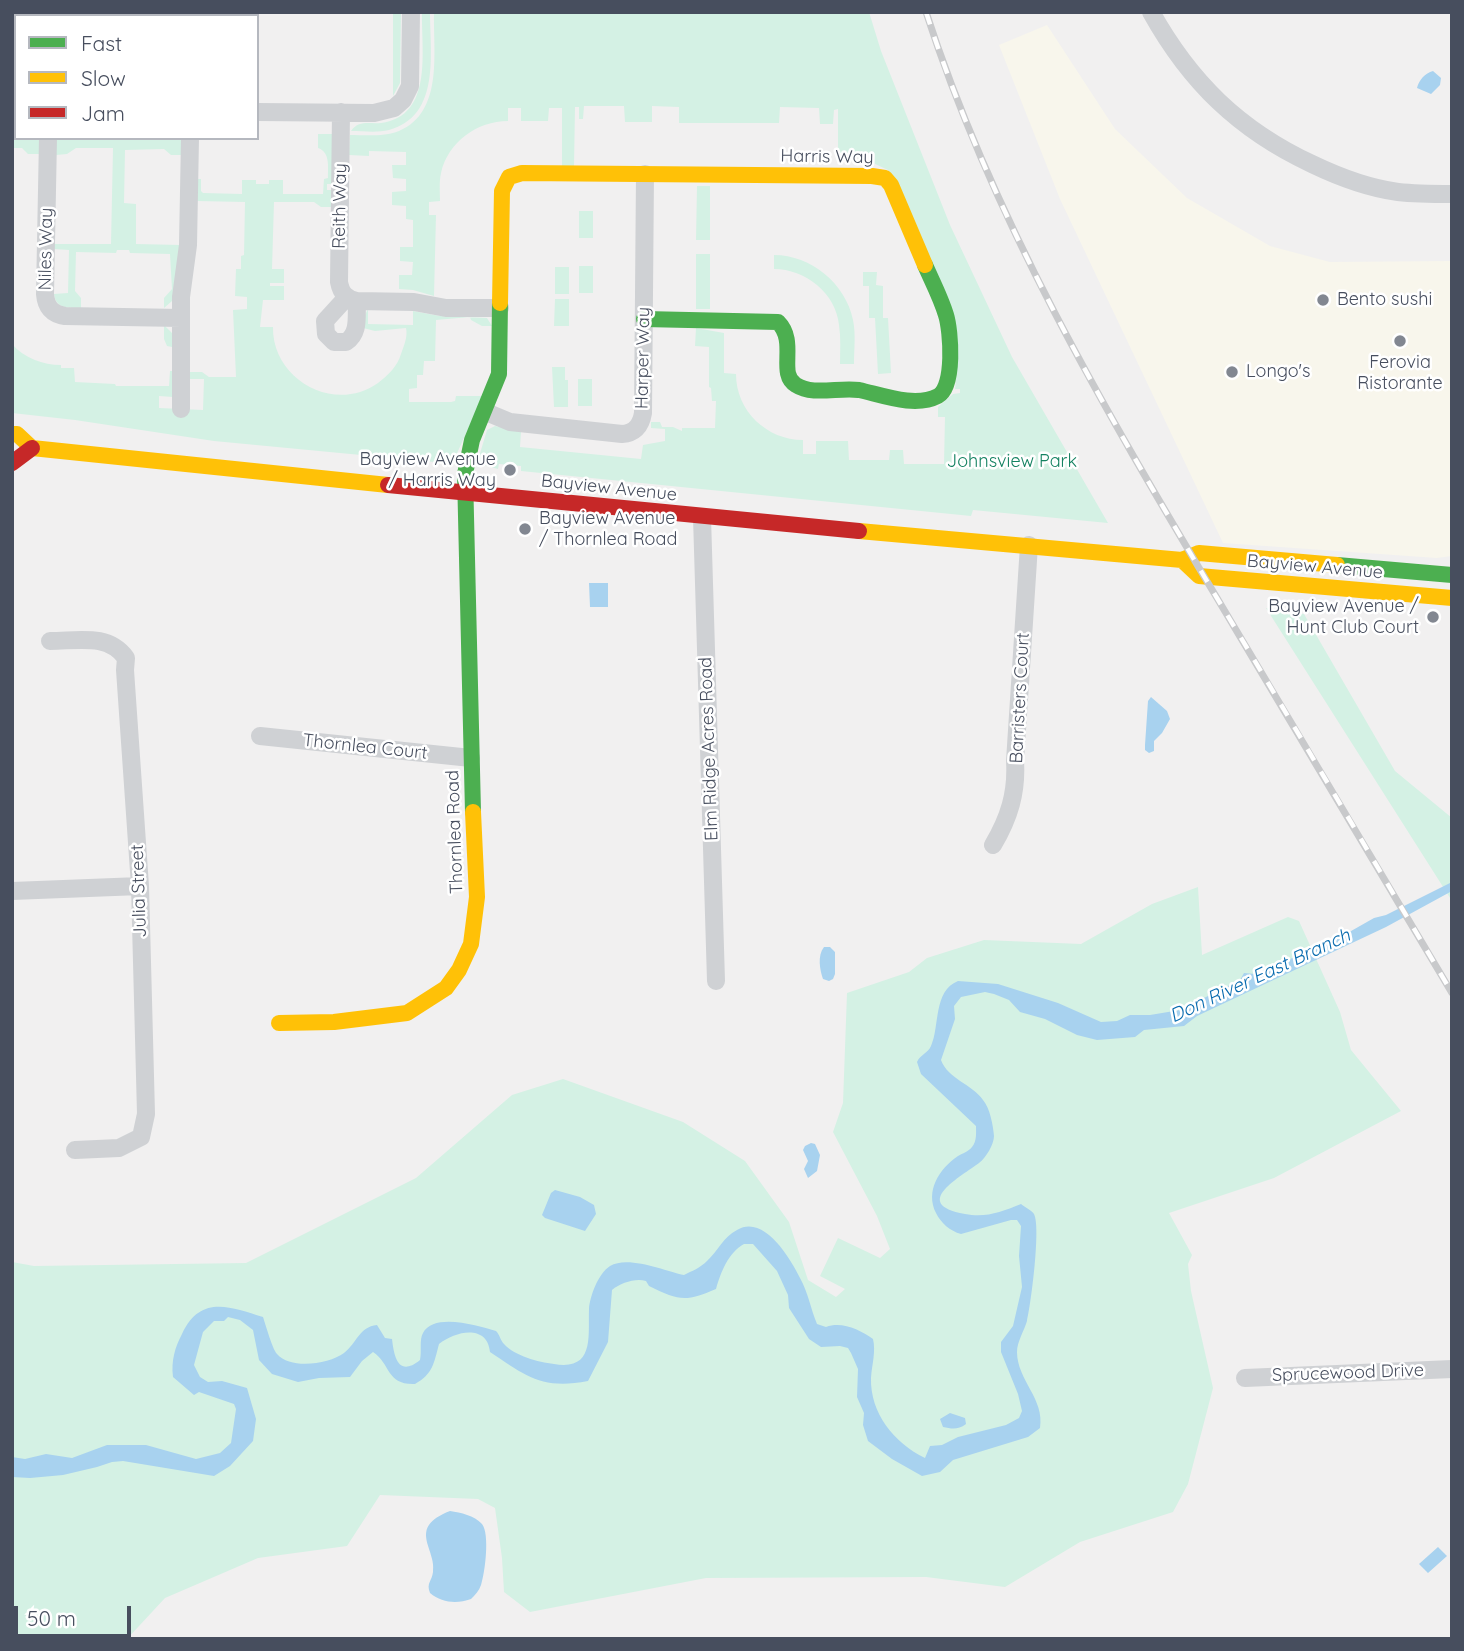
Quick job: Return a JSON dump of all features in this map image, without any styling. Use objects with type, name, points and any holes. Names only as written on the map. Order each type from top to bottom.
[{"type":"street","points":[[259,112],[387,111],[405,97],[410,86],[411,12]]},
{"type":"street","points":[[1151,12],[1169,43],[1209,94],[1233,116],[1280,148],[1360,184],[1397,192],[1452,194]]},
{"type":"street","name":"Reith Way","points":[[341,113],[339,282],[342,293],[351,300],[414,302],[446,308],[500,308]]},
{"type":"street","name":"Niles Way","points":[[48,140],[45,294],[48,307],[57,315],[65,316],[181,318]]},
{"type":"street","points":[[181,409],[181,290],[188,245],[190,140]]},
{"type":"street","name":"Harris Way","points":[[463,493],[466,461],[499,374],[501,196],[507,179],[514,174],[885,178],[891,185],[946,314],[949,335],[948,382],[941,395],[930,399],[897,398],[852,389],[802,388],[790,379],[787,333],[778,322],[644,319]]},
{"type":"street","name":"Harper Way","points":[[486,412],[522,424],[622,434],[631,432],[639,424],[643,412],[645,174]]},
{"type":"street","name":"Bayview Avenue","points":[[12,434],[17,434],[32,448],[702,517],[1182,559],[1199,553],[1452,575]]},
{"type":"street","points":[[12,464],[32,448]]},
{"type":"street","name":"Thornlea Road","points":[[279,1023],[334,1021],[407,1013],[446,988],[459,970],[471,944],[477,897],[471,758],[467,519],[463,493]]},
{"type":"street","name":"Elm Ridge Acres Road","points":[[702,517],[716,981]]},
{"type":"street","name":"Barristers Court","points":[[993,845],[1011,809],[1016,783],[1015,761],[1029,545]]},
{"type":"street","name":"Bayview Avenue","points":[[1182,559],[1199,576],[1452,598]]},
{"type":"street","name":"Julia Street","points":[[50,641],[97,640],[117,646],[126,658],[140,886],[146,1114],[144,1128],[141,1137],[119,1148],[75,1150]]},
{"type":"street","name":"Thornlea Court","points":[[260,736],[471,758]]},
{"type":"street","points":[[12,891],[140,886]]},
{"type":"street","name":"Sprucewood Drive","points":[[1245,1378],[1452,1369]]},
{"type":"shaded area","points":[[1047,25],[1115,129],[1187,198],[1270,246],[1330,262],[1452,261],[1452,556],[1437,558],[1223,543],[1060,199],[999,45]]},
{"type":"green space","points":[[393,12],[401,12],[400,83],[393,96]]},
{"type":"green space","points":[[422,12],[430,12],[431,64],[425,97],[417,111],[406,123],[389,130],[351,131],[361,124],[381,123],[398,118],[410,108],[421,79]]},
{"type":"green space","name":"Johnsview Park","points":[[434,12],[869,12],[881,51],[950,225],[1012,357],[1108,523],[973,510],[971,516],[521,471],[521,466],[499,464],[498,469],[480,464],[478,460],[487,430],[495,426],[521,432],[520,447],[641,459],[643,445],[665,441],[665,429],[651,428],[651,422],[660,422],[662,427],[673,427],[682,431],[682,428],[715,428],[716,401],[712,401],[709,387],[709,347],[695,346],[696,328],[724,333],[724,373],[736,374],[741,400],[748,411],[756,421],[777,435],[803,440],[803,454],[816,454],[816,441],[848,441],[849,460],[889,460],[890,450],[903,450],[904,464],[944,464],[945,417],[938,417],[938,407],[953,394],[960,393],[960,389],[955,389],[957,371],[888,170],[873,163],[872,153],[838,153],[838,109],[834,110],[833,124],[820,124],[819,108],[780,107],[779,123],[679,123],[679,107],[652,106],[652,122],[625,122],[624,106],[584,106],[583,119],[579,119],[579,107],[575,107],[574,167],[562,166],[562,108],[549,108],[548,121],[521,121],[521,108],[508,108],[508,121],[475,129],[457,143],[450,152],[440,176],[440,201],[429,202],[429,215],[436,215],[434,296],[399,289],[399,275],[412,275],[413,262],[400,261],[400,247],[413,247],[413,220],[406,219],[406,206],[392,205],[392,192],[406,191],[406,179],[393,178],[392,165],[406,165],[406,152],[369,151],[369,156],[349,155],[350,135],[381,135],[399,131],[413,122],[423,110],[430,96],[433,79]]},
{"type":"green space","points":[[12,132],[14,140],[40,140],[40,154],[28,154],[22,148],[12,148]]},
{"type":"green space","points":[[318,134],[332,134],[332,184],[327,184],[327,190],[332,190],[332,207],[321,207],[314,202],[274,202],[272,269],[284,269],[284,283],[270,283],[270,286],[284,286],[284,300],[263,300],[260,327],[273,327],[275,346],[294,376],[326,393],[343,395],[361,392],[385,377],[397,363],[405,341],[406,328],[375,331],[363,328],[368,309],[368,324],[413,325],[413,311],[468,317],[436,320],[435,361],[424,361],[423,375],[417,375],[417,388],[409,389],[409,402],[451,402],[455,401],[456,396],[483,396],[453,462],[214,441],[12,413],[12,344],[34,360],[61,365],[61,368],[74,368],[75,382],[116,386],[169,386],[172,347],[167,346],[164,339],[164,325],[173,334],[173,397],[159,396],[159,408],[203,410],[204,379],[189,379],[189,372],[202,372],[209,377],[236,377],[233,310],[247,309],[247,297],[235,296],[236,269],[241,269],[241,256],[244,255],[245,202],[197,201],[198,179],[201,179],[203,193],[242,194],[242,180],[269,184],[269,180],[283,180],[283,194],[323,194],[324,179],[328,178],[328,164],[325,153],[318,148]]},
{"type":"green space","points":[[56,140],[182,140],[182,155],[171,155],[164,149],[125,150],[124,203],[136,204],[136,244],[181,245],[172,301],[164,308],[164,298],[172,289],[170,254],[130,253],[129,250],[117,250],[116,253],[76,252],[75,291],[81,298],[81,308],[67,308],[57,303],[54,294],[68,293],[69,250],[54,249],[54,244],[111,244],[113,148],[76,148],[67,154],[56,155]]},
{"type":"green space","points":[[697,186],[710,186],[710,240],[696,240]]},
{"type":"green space","points":[[579,211],[593,211],[593,238],[579,238]]},
{"type":"green space","points":[[696,254],[710,254],[710,309],[696,309]]},
{"type":"green space","points":[[774,255],[801,260],[825,274],[835,284],[849,307],[854,325],[854,364],[840,364],[837,313],[825,293],[797,273],[774,269]]},
{"type":"green space","points":[[579,266],[593,266],[593,293],[579,293]]},
{"type":"green space","points":[[555,267],[569,267],[569,294],[555,294]]},
{"type":"green space","points":[[863,272],[877,272],[876,285],[883,286],[883,318],[888,318],[891,373],[878,374],[875,318],[869,318],[869,286],[863,286]]},
{"type":"green space","points":[[555,299],[569,299],[569,326],[554,326]]},
{"type":"green space","points":[[470,317],[487,318],[492,326],[482,326]]},
{"type":"green space","points":[[552,367],[565,367],[568,407],[554,407]]},
{"type":"green space","points":[[578,379],[592,379],[592,406],[578,406]]},
{"type":"green space","points":[[1266,608],[1304,614],[1395,771],[1452,818],[1452,901]]},
{"type":"green space","points":[[1198,887],[1202,955],[1288,917],[1299,921],[1340,1012],[1351,1050],[1401,1111],[1274,1178],[1169,1213],[1192,1255],[1188,1264],[1191,1291],[1213,1388],[1188,1484],[1173,1512],[1080,1542],[1005,1587],[926,1577],[706,1578],[530,1612],[504,1592],[495,1508],[478,1499],[380,1495],[347,1546],[258,1558],[165,1598],[127,1639],[12,1639],[12,1262],[34,1266],[246,1263],[416,1178],[512,1095],[563,1079],[683,1122],[745,1161],[789,1222],[808,1280],[836,1297],[845,1289],[820,1276],[838,1238],[880,1258],[890,1249],[877,1216],[833,1132],[843,1103],[847,993],[909,972],[927,958],[984,940],[1081,944],[1152,904]]},
{"type":"water","points":[[1433,71],[1441,78],[1440,85],[1431,94],[1417,88],[1423,77]]},
{"type":"water","points":[[589,583],[608,583],[608,607],[590,607]]},
{"type":"water","points":[[1151,697],[1167,711],[1170,719],[1154,741],[1154,751],[1149,753],[1145,750],[1145,745],[1148,701]]},
{"type":"water","name":"Don River East Branch","points":[[1452,882],[1452,891],[1386,927],[1197,1016],[1184,1026],[1144,1030],[1135,1037],[1097,1040],[1077,1035],[1045,1019],[1020,1012],[1009,1000],[994,994],[985,992],[961,997],[954,1006],[955,1019],[941,1060],[954,1077],[978,1094],[985,1103],[991,1117],[994,1136],[982,1161],[952,1182],[940,1197],[941,1204],[965,1214],[987,1215],[1021,1204],[1034,1214],[1036,1249],[1033,1284],[1027,1321],[1017,1352],[1021,1372],[1039,1408],[1040,1428],[1028,1437],[953,1460],[940,1472],[922,1476],[892,1459],[868,1441],[863,1425],[864,1413],[857,1397],[858,1369],[848,1348],[821,1347],[809,1339],[789,1308],[788,1295],[777,1271],[753,1244],[744,1244],[729,1258],[716,1289],[706,1293],[690,1298],[675,1297],[649,1286],[642,1280],[628,1282],[612,1290],[608,1342],[588,1381],[558,1384],[535,1379],[490,1352],[483,1337],[462,1333],[439,1344],[429,1372],[415,1384],[399,1381],[373,1352],[350,1377],[298,1382],[272,1374],[259,1360],[253,1330],[240,1320],[228,1317],[224,1321],[214,1321],[203,1332],[194,1365],[200,1377],[208,1382],[222,1381],[247,1388],[256,1419],[253,1441],[230,1466],[214,1476],[123,1461],[63,1475],[12,1477],[12,1457],[25,1459],[46,1454],[72,1458],[107,1445],[146,1445],[196,1459],[220,1453],[231,1443],[236,1409],[234,1404],[199,1392],[194,1395],[173,1377],[173,1360],[180,1339],[197,1313],[207,1309],[227,1307],[263,1317],[277,1354],[283,1359],[300,1364],[337,1357],[366,1329],[377,1325],[385,1338],[392,1339],[398,1363],[407,1367],[420,1360],[422,1336],[429,1327],[437,1323],[457,1322],[496,1331],[504,1344],[520,1355],[541,1362],[567,1365],[583,1357],[588,1340],[591,1298],[598,1280],[610,1266],[626,1262],[636,1263],[684,1275],[711,1257],[732,1233],[747,1227],[766,1233],[783,1250],[803,1283],[817,1324],[826,1327],[851,1327],[873,1339],[871,1378],[875,1403],[886,1426],[903,1444],[925,1458],[930,1446],[942,1445],[958,1437],[1006,1425],[1019,1418],[1022,1411],[1001,1352],[1001,1342],[1013,1326],[1022,1287],[1019,1256],[1021,1226],[1017,1220],[1011,1220],[961,1234],[943,1223],[933,1205],[933,1189],[940,1174],[951,1161],[970,1149],[976,1134],[976,1126],[921,1074],[917,1062],[931,1046],[944,993],[958,981],[998,984],[1058,1003],[1101,1022],[1117,1021],[1130,1015],[1180,1010],[1240,980],[1244,973],[1255,974],[1337,939],[1374,918],[1386,915]]},
{"type":"water","points":[[824,947],[830,947],[835,952],[835,974],[829,981],[823,979],[820,967],[820,955]]},
{"type":"water","points":[[811,1143],[815,1144],[820,1155],[817,1171],[808,1178],[804,1169],[808,1161],[803,1150]]},
{"type":"water","points":[[555,1190],[580,1197],[594,1205],[596,1214],[585,1231],[542,1215],[551,1193]]},
{"type":"water","points":[[950,1413],[965,1418],[966,1424],[955,1428],[943,1427],[940,1419]]},
{"type":"water","points":[[450,1511],[475,1518],[482,1524],[486,1536],[481,1585],[471,1599],[460,1602],[440,1599],[429,1590],[433,1563],[426,1532],[429,1524]]},
{"type":"water","points":[[1438,1547],[1447,1556],[1428,1573],[1419,1564]]},
{"type":"railway","points":[[926,12],[953,90],[984,166],[1055,313],[1134,457],[1452,993]]},
{"type":"traffic: fast","points":[[644,319],[778,322],[787,339],[788,373],[796,385],[810,390],[859,390],[919,401],[938,396],[947,382],[949,371],[950,345],[946,315],[925,265]]},
{"type":"traffic: fast","points":[[473,812],[465,474],[472,440],[499,374],[500,303]]},
{"type":"traffic: fast","points":[[1337,565],[1452,575]]},
{"type":"traffic: slow","points":[[500,303],[502,191],[509,177],[522,173],[885,178],[891,185],[925,265]]},
{"type":"traffic: slow","points":[[12,434],[17,434],[32,448],[388,485]]},
{"type":"traffic: slow","points":[[859,531],[1182,560],[1199,553],[1337,565]]},
{"type":"traffic: slow","points":[[1182,560],[1199,576],[1452,598]]},
{"type":"traffic: slow","points":[[279,1023],[334,1022],[407,1013],[446,988],[459,970],[471,944],[477,897],[473,812]]},
{"type":"traffic: jam","points":[[12,463],[32,448]]},
{"type":"traffic: jam","points":[[388,485],[859,531]]},
{"type":"place","name":"Bento sushi","points":[[1323,300]]},
{"type":"place","name":"Ferovia Ristorante","points":[[1400,341]]},
{"type":"place","name":"Longo's","points":[[1232,372]]},
{"type":"place","name":"Bayview Avenue / Harris Way","points":[[510,470]]},
{"type":"place","name":"Bayview Avenue / Thornlea Road","points":[[525,529]]},
{"type":"place","name":"Bayview Avenue / Hunt Club Court","points":[[1433,617]]}]
